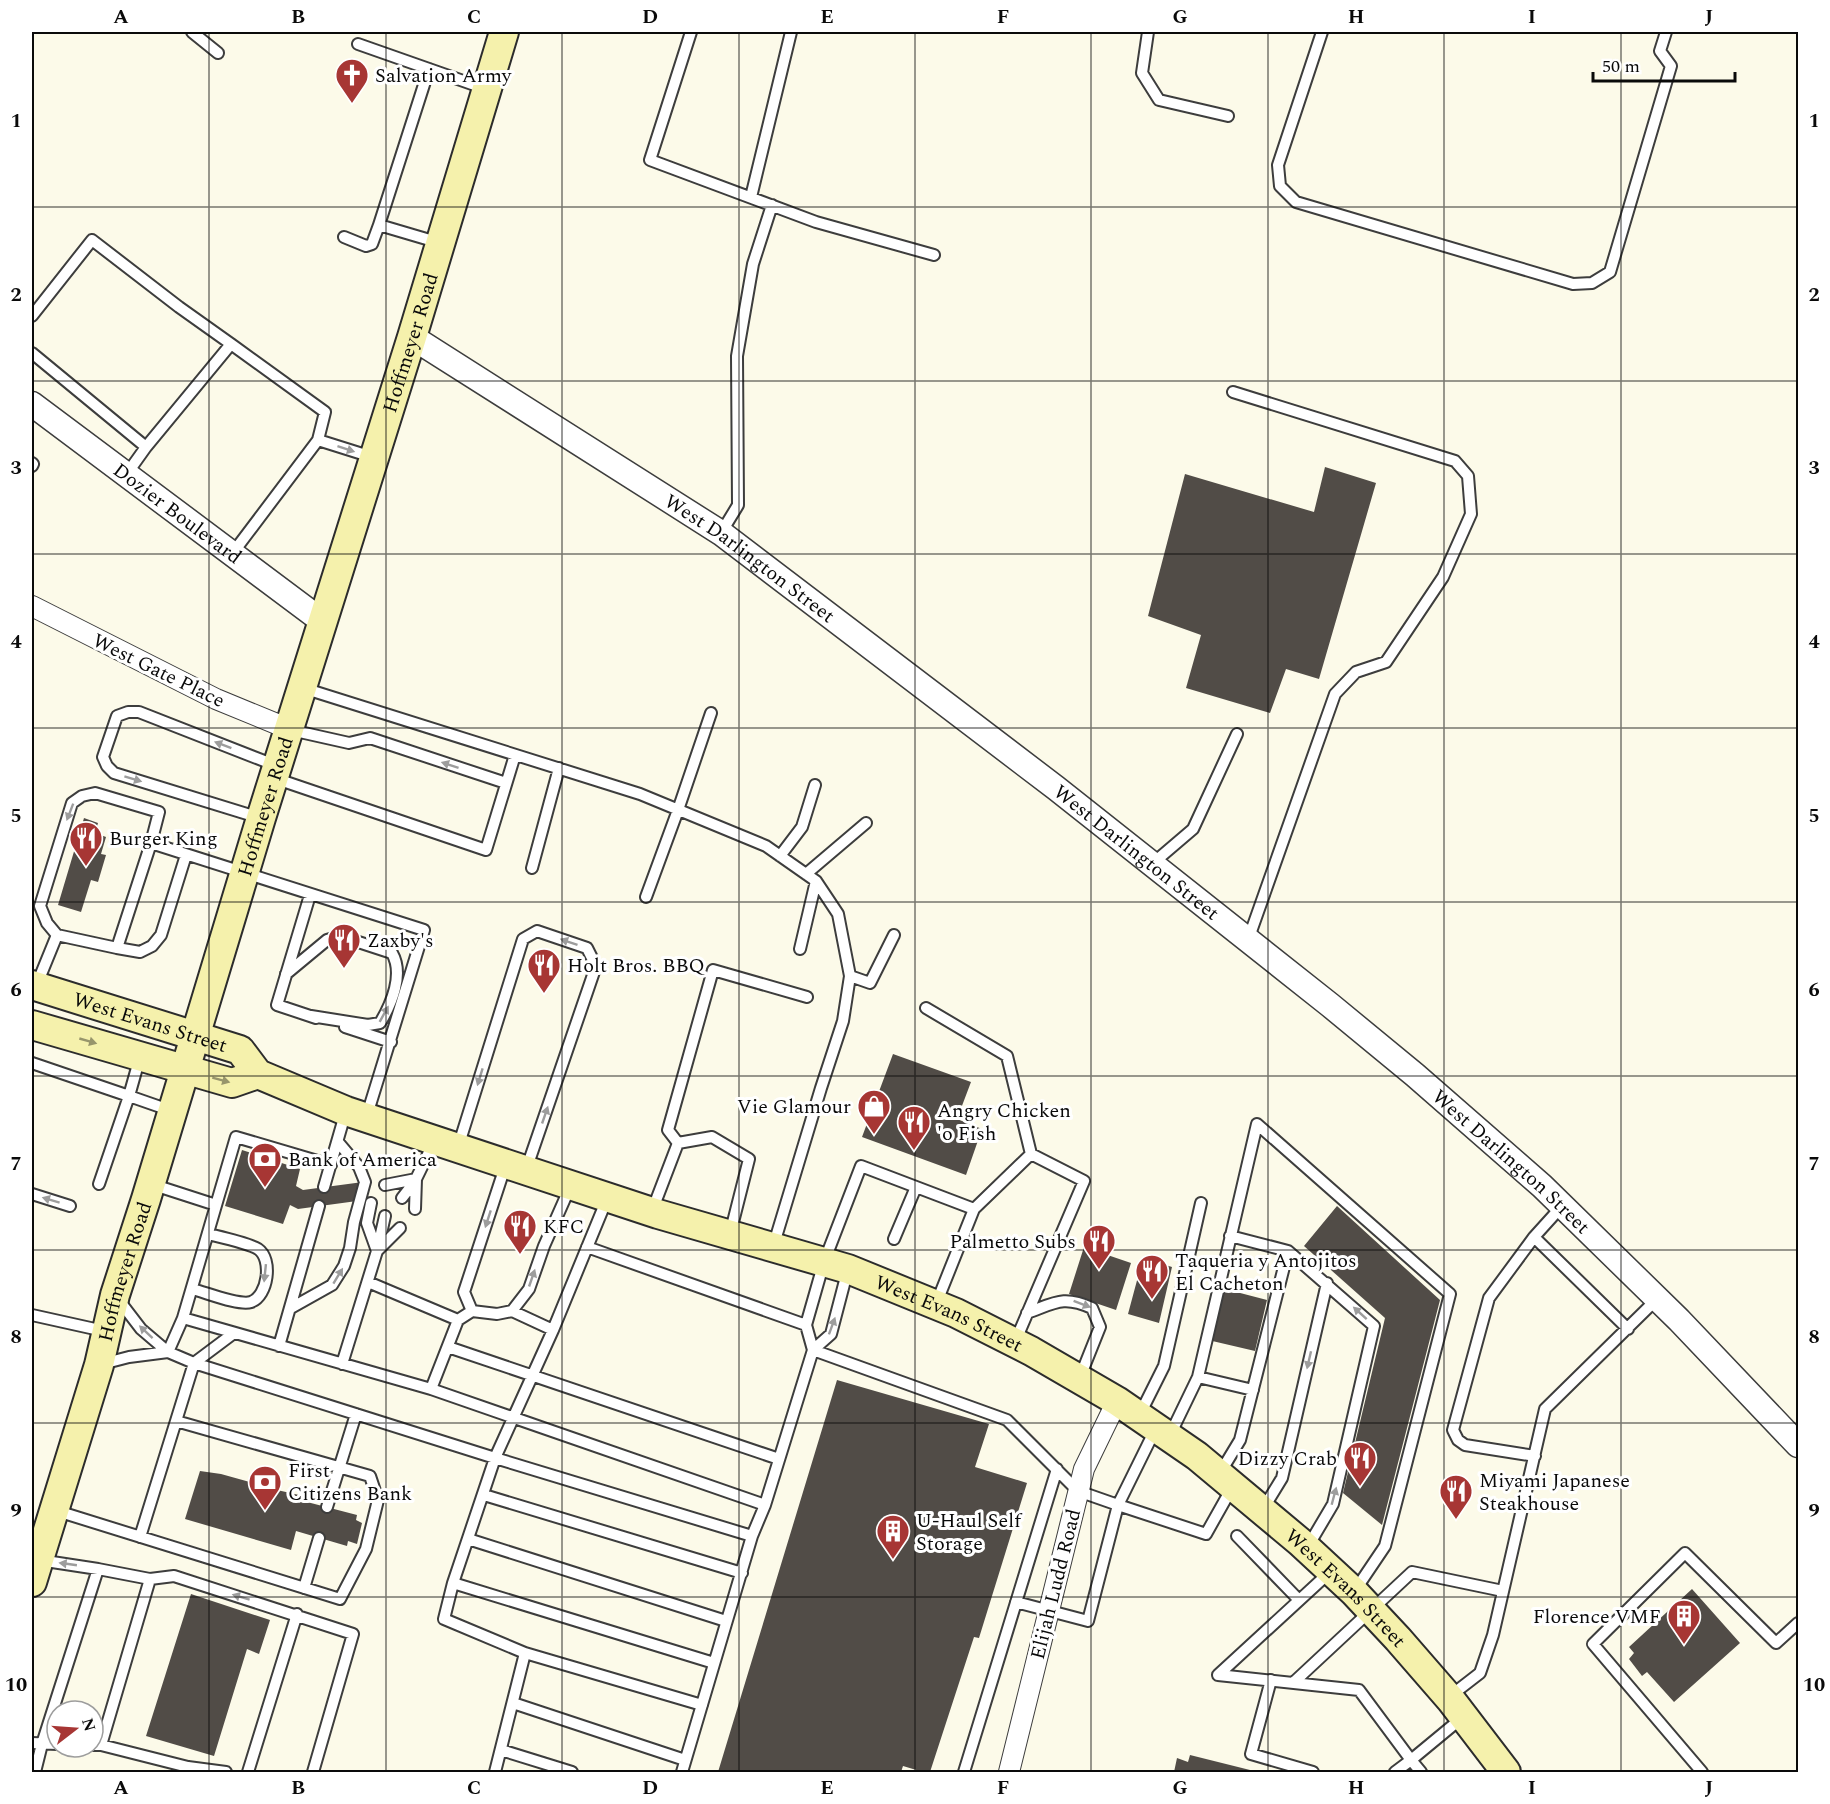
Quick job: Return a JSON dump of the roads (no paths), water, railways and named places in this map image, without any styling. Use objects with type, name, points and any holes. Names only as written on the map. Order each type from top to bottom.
[{"type":"main road","name":"Hoffmeyer Road","points":[[35,1571],[99,1365],[115,1295],[151,1184],[275,772],[412,337],[504,32]]},
{"type":"main road","name":"West Evans Street","points":[[33,990],[240,1050],[258,1074],[356,1114],[652,1212],[836,1266],[936,1304],[1015,1342],[1079,1379],[1197,1456],[1307,1548],[1363,1601],[1456,1707],[1506,1773]]},
{"type":"main road","name":"West Evans Street","points":[[32,1025],[184,1071],[232,1083],[258,1074]]},
{"type":"street","name":"West Darlington Street","points":[[412,337],[722,533],[1046,781],[1248,940],[1415,1075],[1562,1206],[1657,1299],[1798,1445]]},
{"type":"street","name":"Dozier Boulevard","points":[[32,404],[322,621]]},
{"type":"street","name":"West Gate Place","points":[[32,606],[216,699],[289,729]]},
{"type":"street","name":"Elijah Ludd Road","points":[[1009,1773],[1084,1469],[1145,1421]]},
{"type":"lane","points":[[192,32],[218,53]]},
{"type":"lane","points":[[691,32],[650,160],[816,222],[934,255]]},
{"type":"lane","points":[[751,197],[791,32]]},
{"type":"lane","points":[[1148,32],[1142,73],[1159,100],[1228,116]]},
{"type":"lane","points":[[1322,32],[1278,165],[1280,186],[1296,202],[1573,284],[1592,283],[1610,272],[1671,66],[1660,51],[1666,32]]},
{"type":"lane","points":[[358,44],[487,89]]},
{"type":"lane","points":[[344,237],[366,246],[372,244],[429,69]]},
{"type":"lane","points":[[722,533],[738,505],[737,356],[753,264],[772,205]]},
{"type":"lane","points":[[379,225],[440,243]]},
{"type":"lane","points":[[32,316],[92,240],[179,307],[325,412],[318,440],[232,554]]},
{"type":"lane","points":[[126,475],[146,447],[231,344]]},
{"type":"lane","points":[[32,354],[146,447]]},
{"type":"lane","points":[[1233,392],[1455,461],[1468,476],[1471,514],[1443,577],[1386,662],[1356,672],[1335,694],[1248,940]]},
{"type":"lane","points":[[318,440],[373,458]]},
{"type":"lane","points":[[302,687],[640,794],[766,846],[816,881],[838,914],[850,976],[843,1021],[773,1247]]},
{"type":"lane","points":[[261,818],[114,773],[107,766],[103,757],[117,716],[128,712],[139,712],[275,772],[486,850],[515,755]]},
{"type":"lane","points":[[646,897],[711,713]]},
{"type":"lane","points":[[289,729],[349,743],[370,738],[506,783]]},
{"type":"lane","points":[[1152,864],[1193,829],[1237,734]]},
{"type":"lane","points":[[532,868],[559,768]]},
{"type":"lane","points":[[780,856],[802,827],[815,785]]},
{"type":"lane","points":[[117,948],[159,812],[95,793],[82,796],[72,803],[40,906],[46,923],[57,936],[117,948],[140,952],[152,946],[162,935],[186,855]]},
{"type":"lane","points":[[806,874],[866,823]]},
{"type":"lane","points":[[151,843],[424,930],[391,1042],[356,1114],[338,1142],[324,1187]]},
{"type":"lane","points":[[800,949],[816,881]]},
{"type":"lane","points":[[310,895],[277,1005],[391,1042]]},
{"type":"lane","points":[[402,1198],[446,1144],[523,939],[537,931],[587,948],[595,969],[464,1292],[472,1311]]},
{"type":"lane","points":[[850,976],[870,983],[894,935]]},
{"type":"lane","points":[[33,990],[57,936]]},
{"type":"lane","points":[[286,974],[327,940],[340,936],[392,953],[398,963],[397,978],[387,1011],[380,1023],[368,1025],[311,1016]]},
{"type":"lane","points":[[678,1143],[668,1130],[713,970],[807,997]]},
{"type":"lane","points":[[926,1008],[1007,1056],[1031,1154]]},
{"type":"lane","points":[[99,1184],[140,1057]]},
{"type":"lane","points":[[32,1063],[172,1111]]},
{"type":"lane","points":[[1145,1421],[1198,1377],[1257,1124],[1450,1294],[1385,1546],[1363,1601],[1294,1683]]},
{"type":"lane","points":[[168,1352],[183,1318],[236,1137],[331,1165]]},
{"type":"lane","points":[[678,1143],[712,1137],[750,1159],[730,1234]]},
{"type":"lane","points":[[291,1308],[332,1285],[344,1266],[350,1248],[354,1222],[365,1182],[359,1167],[338,1142]]},
{"type":"lane","points":[[652,1212],[678,1143]]},
{"type":"lane","points":[[936,1304],[975,1209],[1031,1154]]},
{"type":"lane","points":[[1015,1342],[1084,1180],[1031,1154]]},
{"type":"lane","points":[[682,1773],[752,1536],[780,1459],[813,1350],[831,1334],[836,1266],[861,1166],[975,1209]]},
{"type":"lane","points":[[385,1185],[416,1179]]},
{"type":"lane","points":[[416,1179],[416,1209]]},
{"type":"lane","points":[[151,1184],[216,1205]]},
{"type":"lane","points":[[512,1311],[529,1289],[544,1246],[571,1185]]},
{"type":"lane","points":[[894,1239],[916,1187]]},
{"type":"lane","points":[[32,1194],[70,1206]]},
{"type":"lane","points":[[608,1197],[553,1330],[495,1458],[453,1583],[444,1619],[525,1653],[702,1705]]},
{"type":"lane","points":[[371,1203],[367,1223],[377,1251]]},
{"type":"lane","points":[[1016,1602],[1088,1622],[1118,1505],[1164,1366],[1201,1203]]},
{"type":"lane","points":[[279,1346],[319,1206]]},
{"type":"lane","points":[[1535,1456],[1465,1445],[1458,1440],[1453,1430],[1489,1298],[1534,1237],[1562,1206]]},
{"type":"lane","points":[[342,1364],[368,1282],[385,1216]]},
{"type":"lane","points":[[377,1251],[400,1228]]},
{"type":"lane","points":[[192,1289],[241,1302],[252,1302],[259,1296],[266,1279],[268,1268],[265,1258],[258,1249],[208,1234]]},
{"type":"lane","points":[[1230,1236],[1288,1251],[1374,1326],[1333,1504],[1307,1548]]},
{"type":"lane","points":[[1534,1237],[1628,1329]]},
{"type":"lane","points":[[587,1247],[806,1325]]},
{"type":"lane","points":[[813,1350],[1007,1420],[1078,1491],[1206,1533],[1240,1440],[1288,1251]]},
{"type":"lane","points":[[813,1350],[806,1325],[836,1266]]},
{"type":"lane","points":[[368,1282],[458,1320]]},
{"type":"lane","points":[[1262,1510],[1282,1478],[1327,1283]]},
{"type":"lane","points":[[115,1295],[141,1329],[168,1352],[194,1363],[752,1536]]},
{"type":"lane","points":[[1027,1314],[1065,1299],[1092,1308],[1100,1327],[1079,1379]]},
{"type":"lane","points":[[1395,1773],[1411,1760],[1456,1707],[1480,1673],[1493,1635],[1545,1409],[1657,1299]]},
{"type":"lane","points":[[431,1389],[458,1320],[472,1311],[497,1314],[512,1311],[553,1330]]},
{"type":"lane","points":[[32,1315],[108,1332]]},
{"type":"lane","points":[[183,1318],[431,1389],[765,1504]]},
{"type":"lane","points":[[140,1537],[194,1363],[234,1333]]},
{"type":"lane","points":[[448,1347],[780,1459]]},
{"type":"lane","points":[[99,1365],[129,1357],[168,1352]]},
{"type":"lane","points":[[1198,1377],[1253,1390]]},
{"type":"lane","points":[[327,1507],[356,1414]]},
{"type":"lane","points":[[54,1510],[340,1599],[366,1549],[378,1500],[370,1476],[176,1421]]},
{"type":"lane","points":[[964,1773],[1057,1469]]},
{"type":"lane","points":[[484,1495],[742,1573]]},
{"type":"lane","points":[[1237,1536],[1299,1600]]},
{"type":"lane","points":[[304,1588],[319,1538]]},
{"type":"lane","points":[[468,1539],[726,1621]]},
{"type":"lane","points":[[1702,1773],[1593,1644],[1685,1552],[1776,1643],[1798,1623]]},
{"type":"lane","points":[[35,1773],[37,1743],[98,1569]]},
{"type":"lane","points":[[35,1571],[98,1569],[150,1579],[174,1576],[353,1634],[313,1773]]},
{"type":"lane","points":[[1331,1571],[1218,1674],[1359,1690],[1421,1773]]},
{"type":"lane","points":[[1363,1601],[1412,1572],[1503,1591]]},
{"type":"lane","points":[[105,1720],[150,1579]]},
{"type":"lane","points":[[453,1583],[714,1663]]},
{"type":"lane","points":[[248,1773],[297,1614]]},
{"type":"lane","points":[[495,1773],[525,1653]]},
{"type":"lane","points":[[1271,1680],[1251,1754],[1312,1773]]},
{"type":"lane","points":[[513,1703],[685,1760]]},
{"type":"lane","points":[[105,1747],[187,1770],[226,1773]]},
{"type":"lane","points":[[501,1750],[572,1773]]},
{"type":"place","name":"Salvation Army","points":[[352,104]]},
{"type":"place","name":"Burger King","points":[[86,867]]},
{"type":"place","name":"Zaxby's","points":[[344,969]]},
{"type":"place","name":"Holt Bros. BBQ","points":[[544,994]]},
{"type":"place","name":"Vie Glamour","points":[[874,1135]]},
{"type":"place","name":"Angry Chicken 'o Fish","points":[[914,1151]]},
{"type":"place","name":"Bank of America","points":[[265,1188]]},
{"type":"place","name":"KFC","points":[[520,1255]]},
{"type":"place","name":"Palmetto Subs","points":[[1099,1270]]},
{"type":"place","name":"Taqueria y Antojitos El Cacheton","points":[[1152,1300]]},
{"type":"place","name":"Dizzy Crab","points":[[1360,1487]]},
{"type":"place","name":"First Citizens Bank","points":[[265,1511]]},
{"type":"place","name":"Miyami Japanese Steakhouse","points":[[1456,1520]]},
{"type":"place","name":"U-Haul Self Storage","points":[[893,1560]]},
{"type":"place","name":"Florence VMF","points":[[1684,1645]]}]
